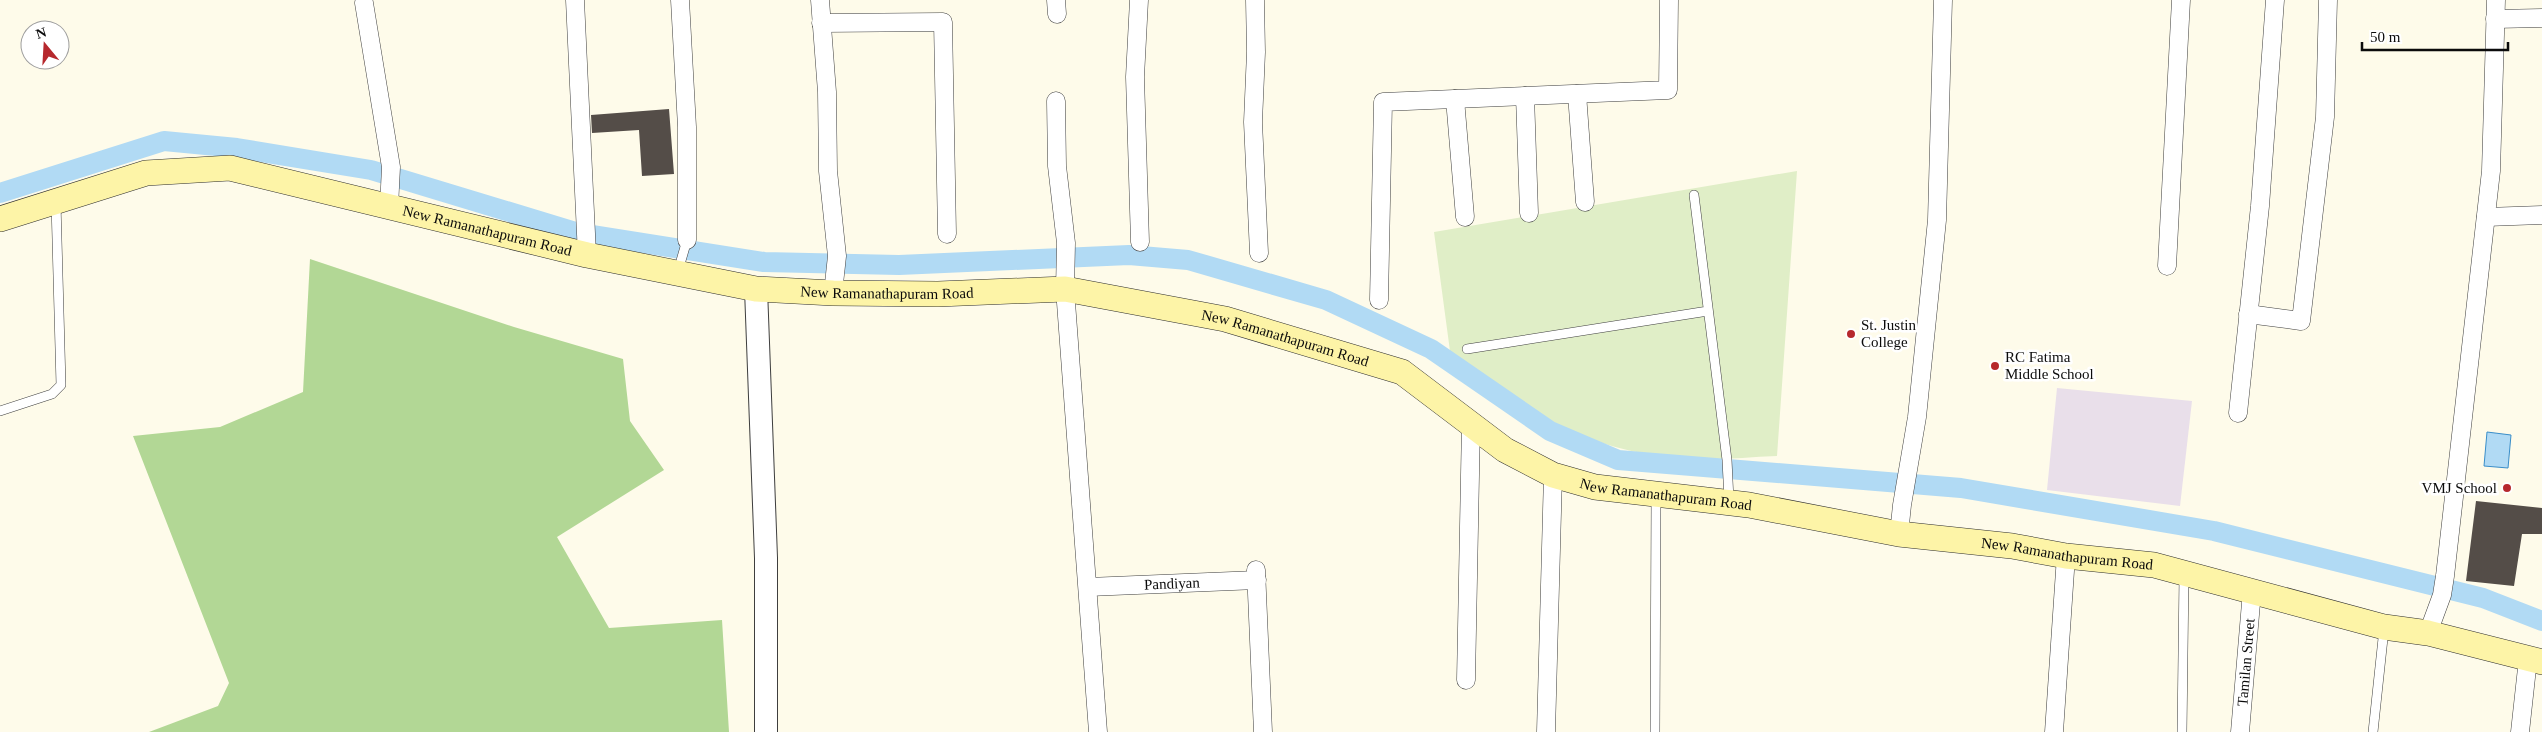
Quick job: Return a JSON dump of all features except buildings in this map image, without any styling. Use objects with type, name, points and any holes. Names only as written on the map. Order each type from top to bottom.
[{"type":"main road","name":"New Ramanathapuram Road","points":[[0,219],[146,173],[230,168],[390,196],[586,237],[756,289],[836,274],[938,294],[1066,268],[1225,319],[1402,372],[1505,450],[1553,475],[1596,487],[1656,494],[1728,492],[1899,534],[2012,546],[2066,556],[2154,566],[2384,627],[2428,634],[2535,660]]},
{"type":"street","points":[[575,0],[586,237]]},
{"type":"street","points":[[680,0],[687,127],[687,240]]},
{"type":"street","points":[[820,0],[827,92],[828,171],[836,274]]},
{"type":"street","points":[[1140,0],[1135,77],[1140,242]]},
{"type":"street","points":[[1255,0],[1253,122],[1259,253]]},
{"type":"street","points":[[1379,300],[1383,102],[1668,90],[1669,0]]},
{"type":"street","points":[[1899,534],[1902,505],[1918,417],[1937,220],[1943,0]]},
{"type":"street","points":[[2167,266],[2181,0]]},
{"type":"street","points":[[2238,413],[2260,206],[2275,0]]},
{"type":"street","points":[[2248,314],[2301,321],[2325,117],[2328,0]]},
{"type":"street","points":[[2428,634],[2442,595],[2445,576],[2492,172],[2496,0]]},
{"type":"street","points":[[364,2],[391,167],[390,196]]},
{"type":"street","points":[[2495,19],[2542,18]]},
{"type":"street","points":[[821,23],[943,22],[947,234]]},
{"type":"street","points":[[1578,94],[1586,202]]},
{"type":"street","points":[[1525,96],[1528,213]]},
{"type":"street","points":[[1455,99],[1465,217]]},
{"type":"street","points":[[1056,101],[1057,166],[1066,268],[1098,732]]},
{"type":"street","points":[[2486,216],[2542,215]]},
{"type":"street","points":[[756,289],[766,558],[766,732]]},
{"type":"street","points":[[1466,680],[1472,424]]},
{"type":"street","points":[[1546,732],[1553,475]]},
{"type":"street","points":[[2054,732],[2066,556]]},
{"type":"street","name":"Pandiyan","points":[[1088,587],[1257,575],[1262,732]]},
{"type":"street","name":"Tamilan Street","points":[[2240,732],[2252,592]]},
{"type":"street","points":[[2520,732],[2535,660]]},
{"type":"lane","points":[[1694,195],[1727,460],[1728,492]]},
{"type":"lane","points":[[0,411],[52,394],[61,385],[56,200]]},
{"type":"lane","points":[[680,266],[687,240]]},
{"type":"lane","points":[[1467,349],[1708,311]]},
{"type":"lane","points":[[1655,732],[1656,494]]},
{"type":"lane","points":[[2182,732],[2184,574]]},
{"type":"lane","points":[[2373,732],[2384,627]]},
{"type":"shaded area","points":[[2057,388],[2192,401],[2180,506],[2047,490]]},
{"type":"green space","points":[[1797,171],[1777,456],[1717,459],[1665,457],[1601,443],[1570,432],[1540,417],[1450,351],[1434,232]]},
{"type":"green space","points":[[310,259],[514,327],[623,359],[630,421],[664,470],[557,537],[609,628],[722,620],[729,732],[149,732],[218,706],[229,683],[133,436],[220,427],[303,392]]},
{"type":"water","points":[[2487,432],[2511,435],[2508,468],[2484,466]]},
{"type":"waterway","points":[[0,193],[164,141],[237,148],[371,170],[579,233],[764,262],[899,265],[1129,255],[1188,260],[1326,300],[1431,349],[1550,431],[1618,460],[1961,488],[2214,531],[2483,598],[2542,621]]},
{"type":"place","name":"St. Justin College","points":[[1851,334]]},
{"type":"place","name":"RC Fatima Middle School","points":[[1995,366]]},
{"type":"place","name":"VMJ School","points":[[2507,488]]}]
